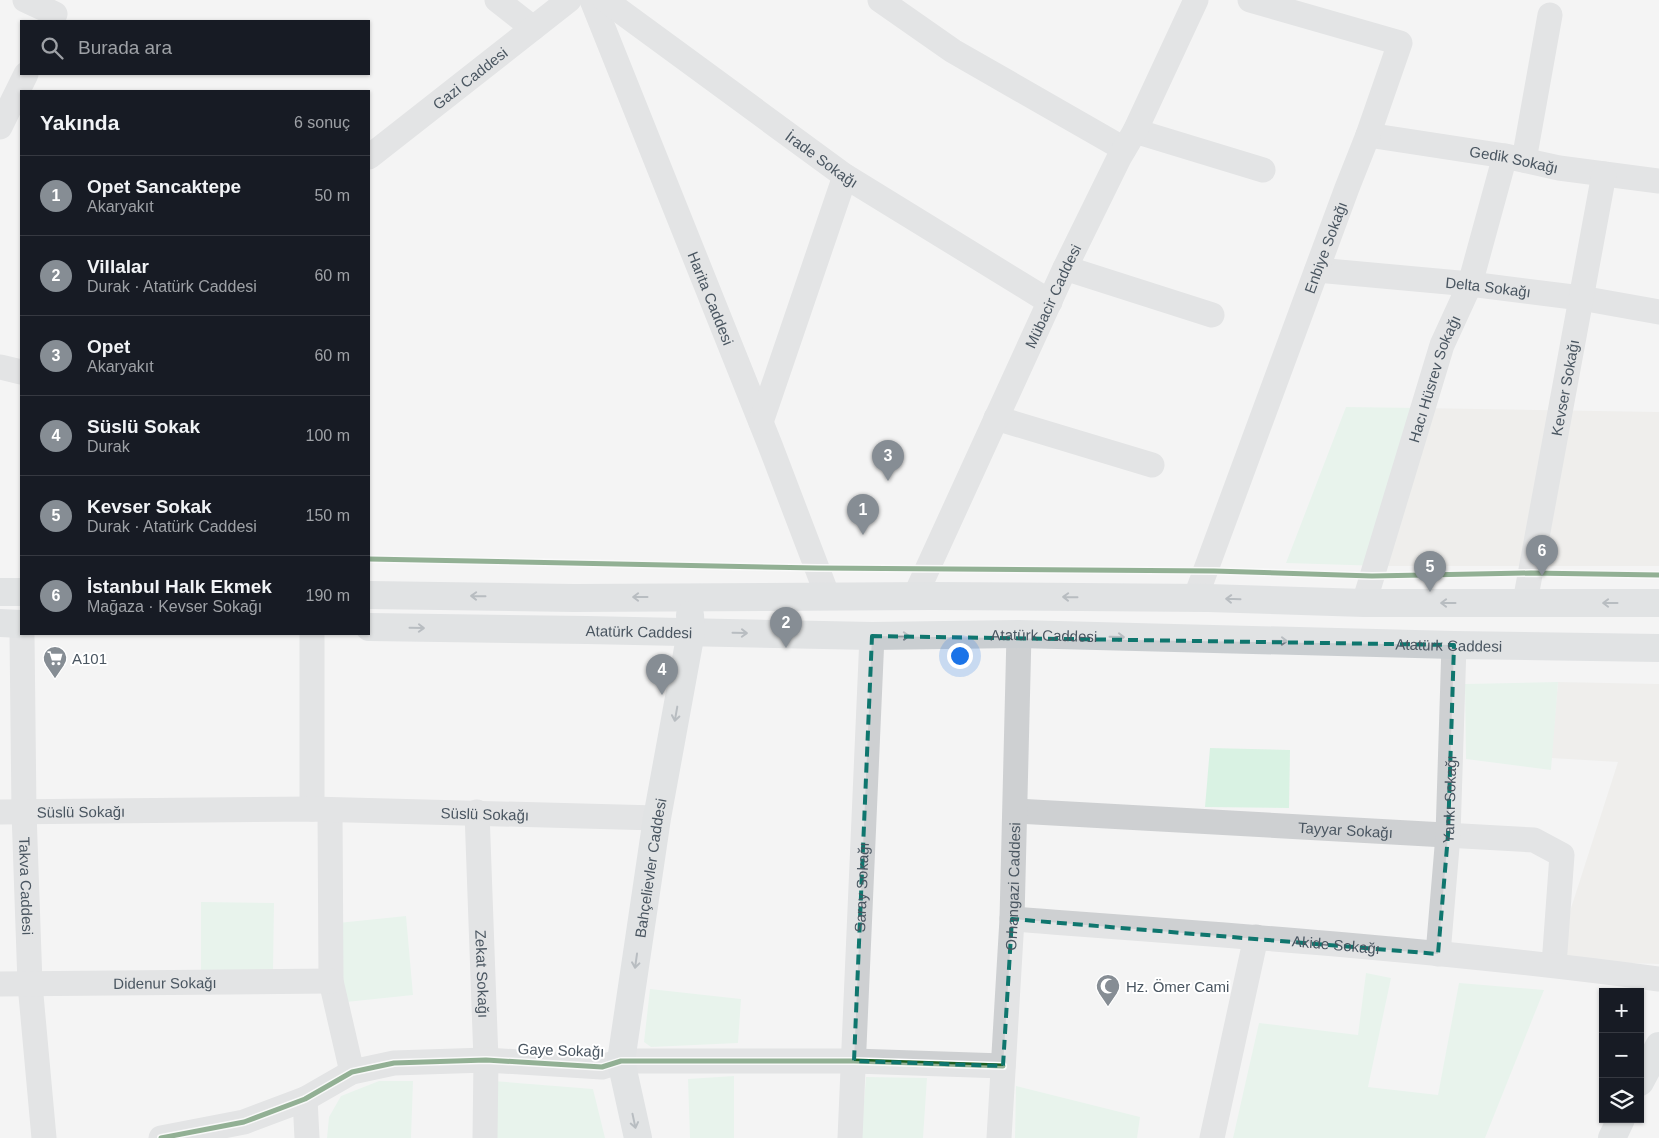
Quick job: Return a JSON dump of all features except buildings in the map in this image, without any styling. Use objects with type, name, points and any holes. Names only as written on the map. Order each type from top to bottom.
[{"type":"main road","points":[[0,592],[20,592]]},
{"type":"main road","points":[[370,595],[574,598],[915,596],[1364,603],[1659,603]]},
{"type":"main road","name":"Bahçelievler Caddesi","points":[[638,1138],[621,1061],[657,818],[691,632],[689,597]]},
{"type":"main road","points":[[0,623],[20,624]]},
{"type":"main road","name":"Atatürk Caddesi","points":[[370,627],[872,636],[1019,634],[1659,648]]},
{"type":"main road","points":[[1642,1078],[1659,1046]]},
{"type":"main road","points":[[1612,1138],[1619,1123]]},
{"type":"street","points":[[25,0],[55,14],[52,20]]},
{"type":"street","points":[[497,0],[533,28]]},
{"type":"street","name":"Gazi Caddesi","points":[[370,156],[569,0]]},
{"type":"street","name":"Harita Caddesi","points":[[592,0],[761,422],[828,597]]},
{"type":"street","name":"İrade Sokağı","points":[[605,0],[845,176],[1050,302]]},
{"type":"street","points":[[880,0],[953,51],[1130,140],[1263,170]]},
{"type":"street","name":"Mübacir Caddesi","points":[[915,596],[1065,268],[1130,140],[1196,0]]},
{"type":"street","name":"Enbiye Sokağı","points":[[1195,599],[1368,135],[1400,42],[1250,0]]},
{"type":"street","name":"Hacı Hüsrev Sokağı","points":[[1364,603],[1442,345],[1470,284],[1515,158],[1550,15]]},
{"type":"street","points":[[0,127],[26,75]]},
{"type":"street","name":"Gedik Sokağı","points":[[1368,135],[1604,174],[1659,181]]},
{"type":"street","name":"Kevser Sokağı","points":[[1526,602],[1604,174]]},
{"type":"street","points":[[761,422],[845,176]]},
{"type":"street","points":[[1065,268],[1212,315]]},
{"type":"street","name":"Delta Sokağı","points":[[1317,270],[1470,284],[1581,298],[1659,312]]},
{"type":"street","points":[[0,367],[20,372]]},
{"type":"street","points":[[996,418],[1152,465]]},
{"type":"street","name":"Orhangazi Caddesi","points":[[999,1138],[1012,919],[1019,634]]},
{"type":"street","name":"Takva Caddesi","points":[[22,635],[12,812],[44,1138]]},
{"type":"street","points":[[312,635],[331,981],[352,1072]]},
{"type":"street","name":"Saray Sokağı","points":[[850,1138],[872,636]]},
{"type":"street","name":"Yankı Sokağı","points":[[1438,954],[1448,835],[1454,645]]},
{"type":"street","name":"Süslü Sokağı","points":[[12,812],[321,809],[657,818]]},
{"type":"street","name":"Tayyar Sokağı","points":[[1016,811],[1534,840],[1562,856],[1554,965]]},
{"type":"street","name":"Zekat Sokağı","points":[[478,812],[486,1060],[485,1138]]},
{"type":"street","name":"Akide Sokağı","points":[[1012,919],[1256,937],[1554,965],[1659,979]]},
{"type":"street","points":[[1212,1138],[1256,937]]},
{"type":"street","name":"Didenur Sokağı","points":[[0,984],[331,981]]},
{"type":"street","name":"Gaye Sokağı","points":[[161,1138],[244,1122],[305,1099],[352,1072],[394,1063],[486,1060],[602,1067],[621,1061],[854,1061],[1003,1066]]},
{"type":"street","points":[[305,1099],[307,1138]]},
{"type":"highlighted area","points":[[872,636],[1454,645],[1448,835],[1438,954],[1012,919],[1003,1066],[854,1061]]},
{"type":"shaded area","points":[[1419,408],[1659,412],[1659,566],[1382,566]]},
{"type":"shaded area","points":[[1558,682],[1659,684],[1659,964],[1554,961],[1618,762],[1551,758]]},
{"type":"green space","points":[[1346,407],[1419,408],[1382,566],[1286,563]]},
{"type":"green space","points":[[1558,682],[1551,770],[1466,759],[1465,684]]},
{"type":"green space","points":[[1210,748],[1290,750],[1289,808],[1205,807]]},
{"type":"green space","points":[[201,902],[274,903],[273,972],[201,971]]},
{"type":"green space","points":[[406,916],[413,995],[346,1002],[337,963],[338,923]]},
{"type":"green space","points":[[1366,973],[1391,978],[1368,1087],[1438,1095],[1459,983],[1544,990],[1485,1138],[1233,1138],[1259,1023],[1358,1035]]},
{"type":"green space","points":[[650,989],[741,999],[738,1043],[651,1047],[644,1042]]},
{"type":"green space","points":[[734,1076],[734,1138],[690,1138],[688,1079]]},
{"type":"green space","points":[[866,1077],[927,1078],[923,1138],[861,1138]]},
{"type":"green space","points":[[379,1081],[413,1081],[411,1138],[327,1138],[329,1117],[341,1096]]},
{"type":"green space","points":[[493,1081],[593,1089],[605,1138],[493,1138]]},
{"type":"green space","points":[[1016,1086],[1140,1117],[1137,1138],[1015,1138]]},
{"type":"cycle path","points":[[370,559],[818,568],[1214,571],[1372,576],[1531,573],[1659,575]]},
{"type":"cycle path","points":[[161,1138],[244,1122],[305,1099],[352,1072],[394,1063],[486,1060],[602,1067],[621,1061],[854,1061],[1003,1066]]},
{"type":"place","name":"Opet","points":[[888,481]]},
{"type":"place","name":"Opet Sancaktepe","points":[[863,535]]},
{"type":"place","name":"İstanbul Halk Ekmek","points":[[1542,576]]},
{"type":"place","name":"Kevser Sokak","points":[[1430,592]]},
{"type":"place","name":"Villalar","points":[[786,648]]},
{"type":"place","name":"A101","points":[[55,679]]},
{"type":"place","name":"Süslü Sokak","points":[[662,695]]},
{"type":"place","name":"Hz. Ömer Cami","points":[[1108,1007]]}]
